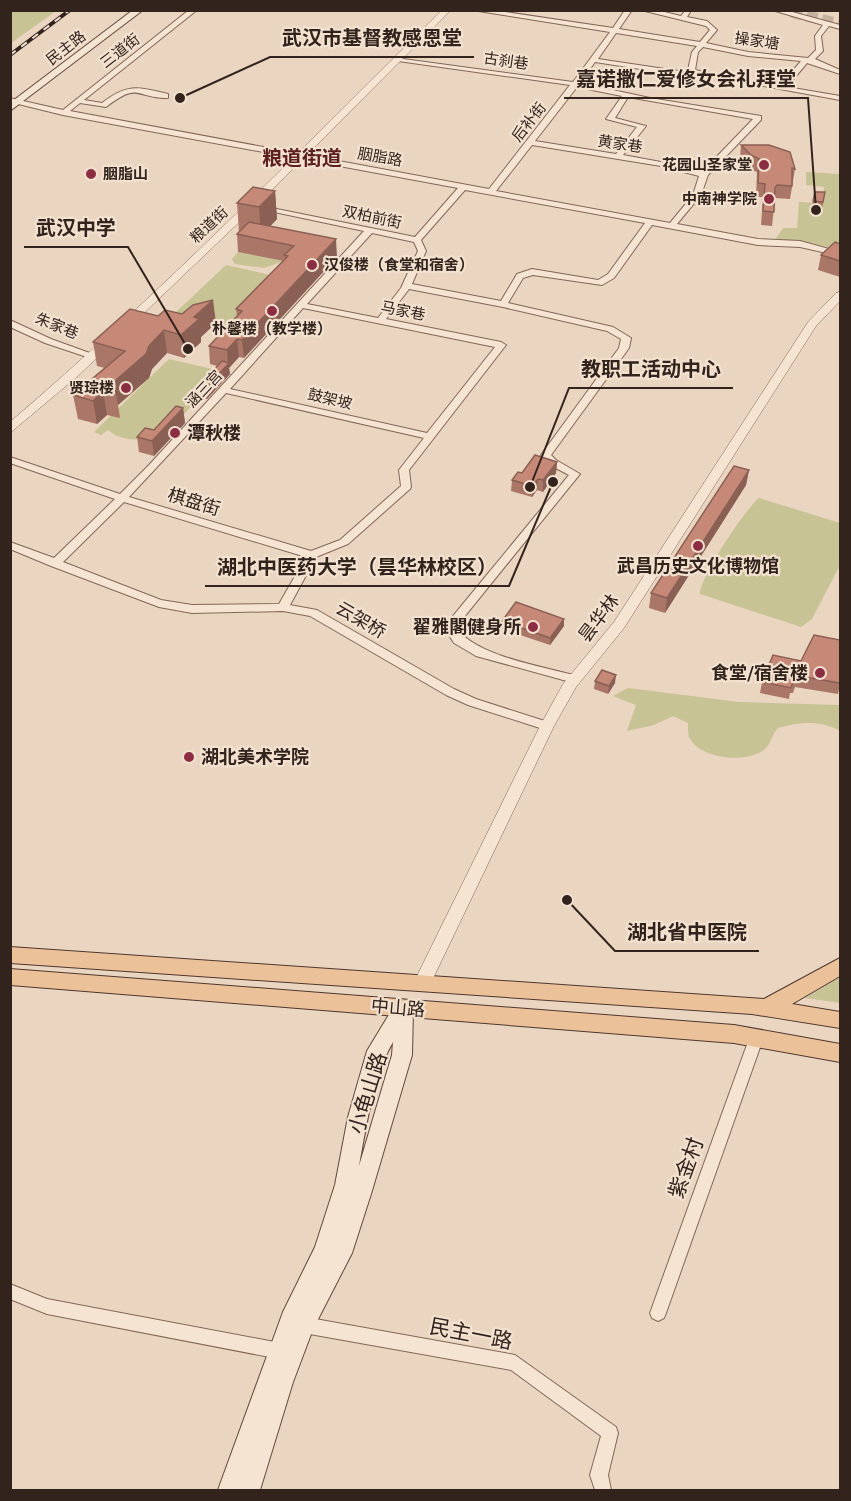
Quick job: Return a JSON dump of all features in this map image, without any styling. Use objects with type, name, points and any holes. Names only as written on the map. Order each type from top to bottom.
[{"type":"main road","name":"民主路","points":[[13,103],[132,10]]},
{"type":"main road","name":"民主路","points":[[13,103],[139,10]]},
{"type":"main road","name":"中山路","points":[[10,955],[760,1007],[840,1020]]},
{"type":"main road","points":[[760,1007],[840,966]]},
{"type":"main road","name":"中山路","points":[[10,977],[734,1034],[784,1045],[839,1053]]},
{"type":"main road","name":"小龟山路","points":[[248,1491],[282,1382],[304,1325],[341,1253],[361,1194],[402,1055],[403,1008]]},
{"type":"main road","name":"小龟山路","points":[[230,1491],[294,1312],[325,1249],[345,1185],[358,1117],[377,1051],[403,1008]]},
{"type":"street","name":"三道街","points":[[63,113],[194,10]]},
{"type":"street","name":"粮道街","points":[[10,429],[93,356],[251,205],[447,10]]},
{"type":"street","name":"操家塘","points":[[476,10],[748,54],[810,60],[840,72]]},
{"type":"street","name":"后补街","points":[[492,191],[594,60],[629,10]]},
{"type":"street","points":[[644,10],[685,14],[711,26],[714,30],[695,52],[688,72]]},
{"type":"street","points":[[775,10],[840,27]]},
{"type":"street","points":[[782,88],[805,61],[810,60],[820,51],[818,36],[828,23]]},
{"type":"street","name":"古刹巷","points":[[398,59],[575,84],[758,117],[704,175]]},
{"type":"street","points":[[594,60],[688,72],[840,98]]},
{"type":"street","points":[[79,101],[103,105],[122,91],[131,88],[165,96]]},
{"type":"street","points":[[618,157],[642,126],[610,118],[626,95]]},
{"type":"street","name":"胭脂路","points":[[13,103],[650,222],[674,224],[758,242],[800,244],[840,254]]},
{"type":"street","name":"黄家巷","points":[[530,142],[704,175]]},
{"type":"street","points":[[674,224],[697,195],[704,175]]},
{"type":"street","name":"双柏前街","points":[[251,205],[417,240],[464,186]]},
{"type":"street","points":[[503,304],[520,276],[532,272],[600,283],[611,276],[650,222]]},
{"type":"street","name":"涵三宫","points":[[55,564],[122,498],[224,390],[370,230]]},
{"type":"street","points":[[381,320],[408,286],[422,251],[417,240]]},
{"type":"street","points":[[408,286],[503,304],[610,329],[626,338],[624,348],[546,455],[552,462],[575,474],[450,627],[458,640],[480,652],[574,679]]},
{"type":"street","name":"昙华林","points":[[422,984],[547,726],[574,679],[619,625],[812,324],[840,295]]},
{"type":"street","name":"马家巷","points":[[300,305],[501,345],[430,436]]},
{"type":"street","name":"朱家巷","points":[[10,322],[48,341],[93,356]]},
{"type":"street","name":"鼓架坡","points":[[224,390],[430,436]]},
{"type":"street","points":[[283,607],[312,555],[344,542],[406,487],[404,470],[430,436]]},
{"type":"street","name":"棋盘街","points":[[10,460],[122,498],[312,555]]},
{"type":"street","name":"云架桥","points":[[10,545],[159,603],[192,609],[283,607],[313,613],[433,683],[472,702],[547,726]]},
{"type":"street","name":"紫金村","points":[[658,1312],[756,1039]]},
{"type":"street","points":[[10,1291],[47,1306],[280,1351]]},
{"type":"street","name":"民主一路","points":[[304,1325],[515,1363],[610,1432],[599,1475],[603,1491]]},
{"type":"shaded area","points":[[11,10],[56,10],[56,11],[11,43]]},
{"type":"shaded area","points":[[806,172],[840,174],[840,250],[811,243],[775,240],[783,228],[797,228],[799,202],[823,203],[824,187],[806,185]]},
{"type":"shaded area","points":[[238,252],[284,261],[264,268],[235,264],[232,259]]},
{"type":"shaded area","points":[[226,265],[279,277],[229,328],[174,314]]},
{"type":"shaded area","points":[[169,359],[221,371],[183,415],[168,430],[156,437],[127,439],[108,430],[101,435],[94,432]]},
{"type":"shaded area","points":[[759,498],[840,523],[840,565],[812,619],[801,627],[700,594],[707,574],[724,544]]},
{"type":"shaded area","points":[[628,688],[739,702],[840,705],[840,731],[817,724],[802,723],[786,726],[778,728],[766,748],[748,757],[713,755],[694,744],[689,737],[688,723],[673,716],[654,725],[627,731],[636,705],[613,696]]},
{"type":"shaded area","points":[[840,977],[840,1003],[805,998]]},
{"type":"building","points":[[741,145],[769,145],[790,152],[795,169],[792,168],[792,186],[777,185],[774,212],[763,211],[765,184],[758,183],[759,159]]},
{"type":"building","points":[[253,187],[275,191],[259,207],[237,203]]},
{"type":"building","points":[[815,192],[825,192],[823,202],[813,201]]},
{"type":"building","points":[[249,222],[336,239],[242,340],[237,339],[227,350],[209,346],[242,311],[236,309],[288,256],[284,255],[294,246],[237,234]]},
{"type":"building","points":[[835,242],[840,244],[840,261],[821,255]]},
{"type":"building","points":[[213,300],[194,317],[199,319],[181,335],[164,330],[149,346],[146,354],[109,386],[116,394],[103,391],[93,401],[73,395],[125,351],[93,342],[130,309],[158,316],[165,310],[182,314],[193,305]]},
{"type":"building","points":[[222,361],[229,363],[206,388],[199,386]]},
{"type":"building","points":[[176,406],[183,408],[152,441],[137,437],[145,428],[154,430]]},
{"type":"building","points":[[535,455],[557,462],[543,480],[538,479],[532,486],[512,480],[518,472],[522,473]]},
{"type":"building","points":[[734,466],[749,470],[667,598],[651,593]]},
{"type":"building","name":"翟雅閣健身所","points":[[516,602],[564,619],[550,638],[502,621]]},
{"type":"building","name":"食堂/宿舍楼","points":[[814,635],[840,640],[840,683],[798,676],[791,688],[762,682],[773,655],[801,661]]},
{"type":"building","points":[[602,670],[616,675],[609,686],[595,681]]},
{"type":"tunnel","points":[[791,12],[840,24]]},
{"type":"railway","points":[[10,55],[70,10]]},
{"type":"place","name":"武汉市基督教感恩堂","points":[[180,98]]},
{"type":"place","name":"花园山圣家堂","points":[[764,165]]},
{"type":"place","name":"胭脂山","points":[[91,174]]},
{"type":"place","name":"中南神学院","points":[[769,199]]},
{"type":"place","name":"嘉诺撒仁爱修女会礼拜堂","points":[[816,210]]},
{"type":"place","name":"汉俊楼（食堂和宿舍）","points":[[312,265]]},
{"type":"place","name":"朴馨楼（教学楼）","points":[[272,311]]},
{"type":"place","name":"武汉中学","points":[[188,349]]},
{"type":"place","name":"贤琮楼","points":[[126,388]]},
{"type":"place","name":"潭秋楼","points":[[175,433]]},
{"type":"place","name":"湖北中医药大学（昙华林校区）","points":[[553,482]]},
{"type":"place","name":"教职工活动中心","points":[[530,487]]},
{"type":"place","name":"武昌历史文化博物馆","points":[[698,546]]},
{"type":"place","name":"翟雅閣健身所","points":[[533,627]]},
{"type":"place","name":"食堂/宿舍楼","points":[[820,673]]},
{"type":"place","name":"湖北美术学院","points":[[189,757]]},
{"type":"place","name":"湖北省中医院","points":[[567,900]]},
{"type":"district","name":"粮道街道","points":[[302,158]]}]
